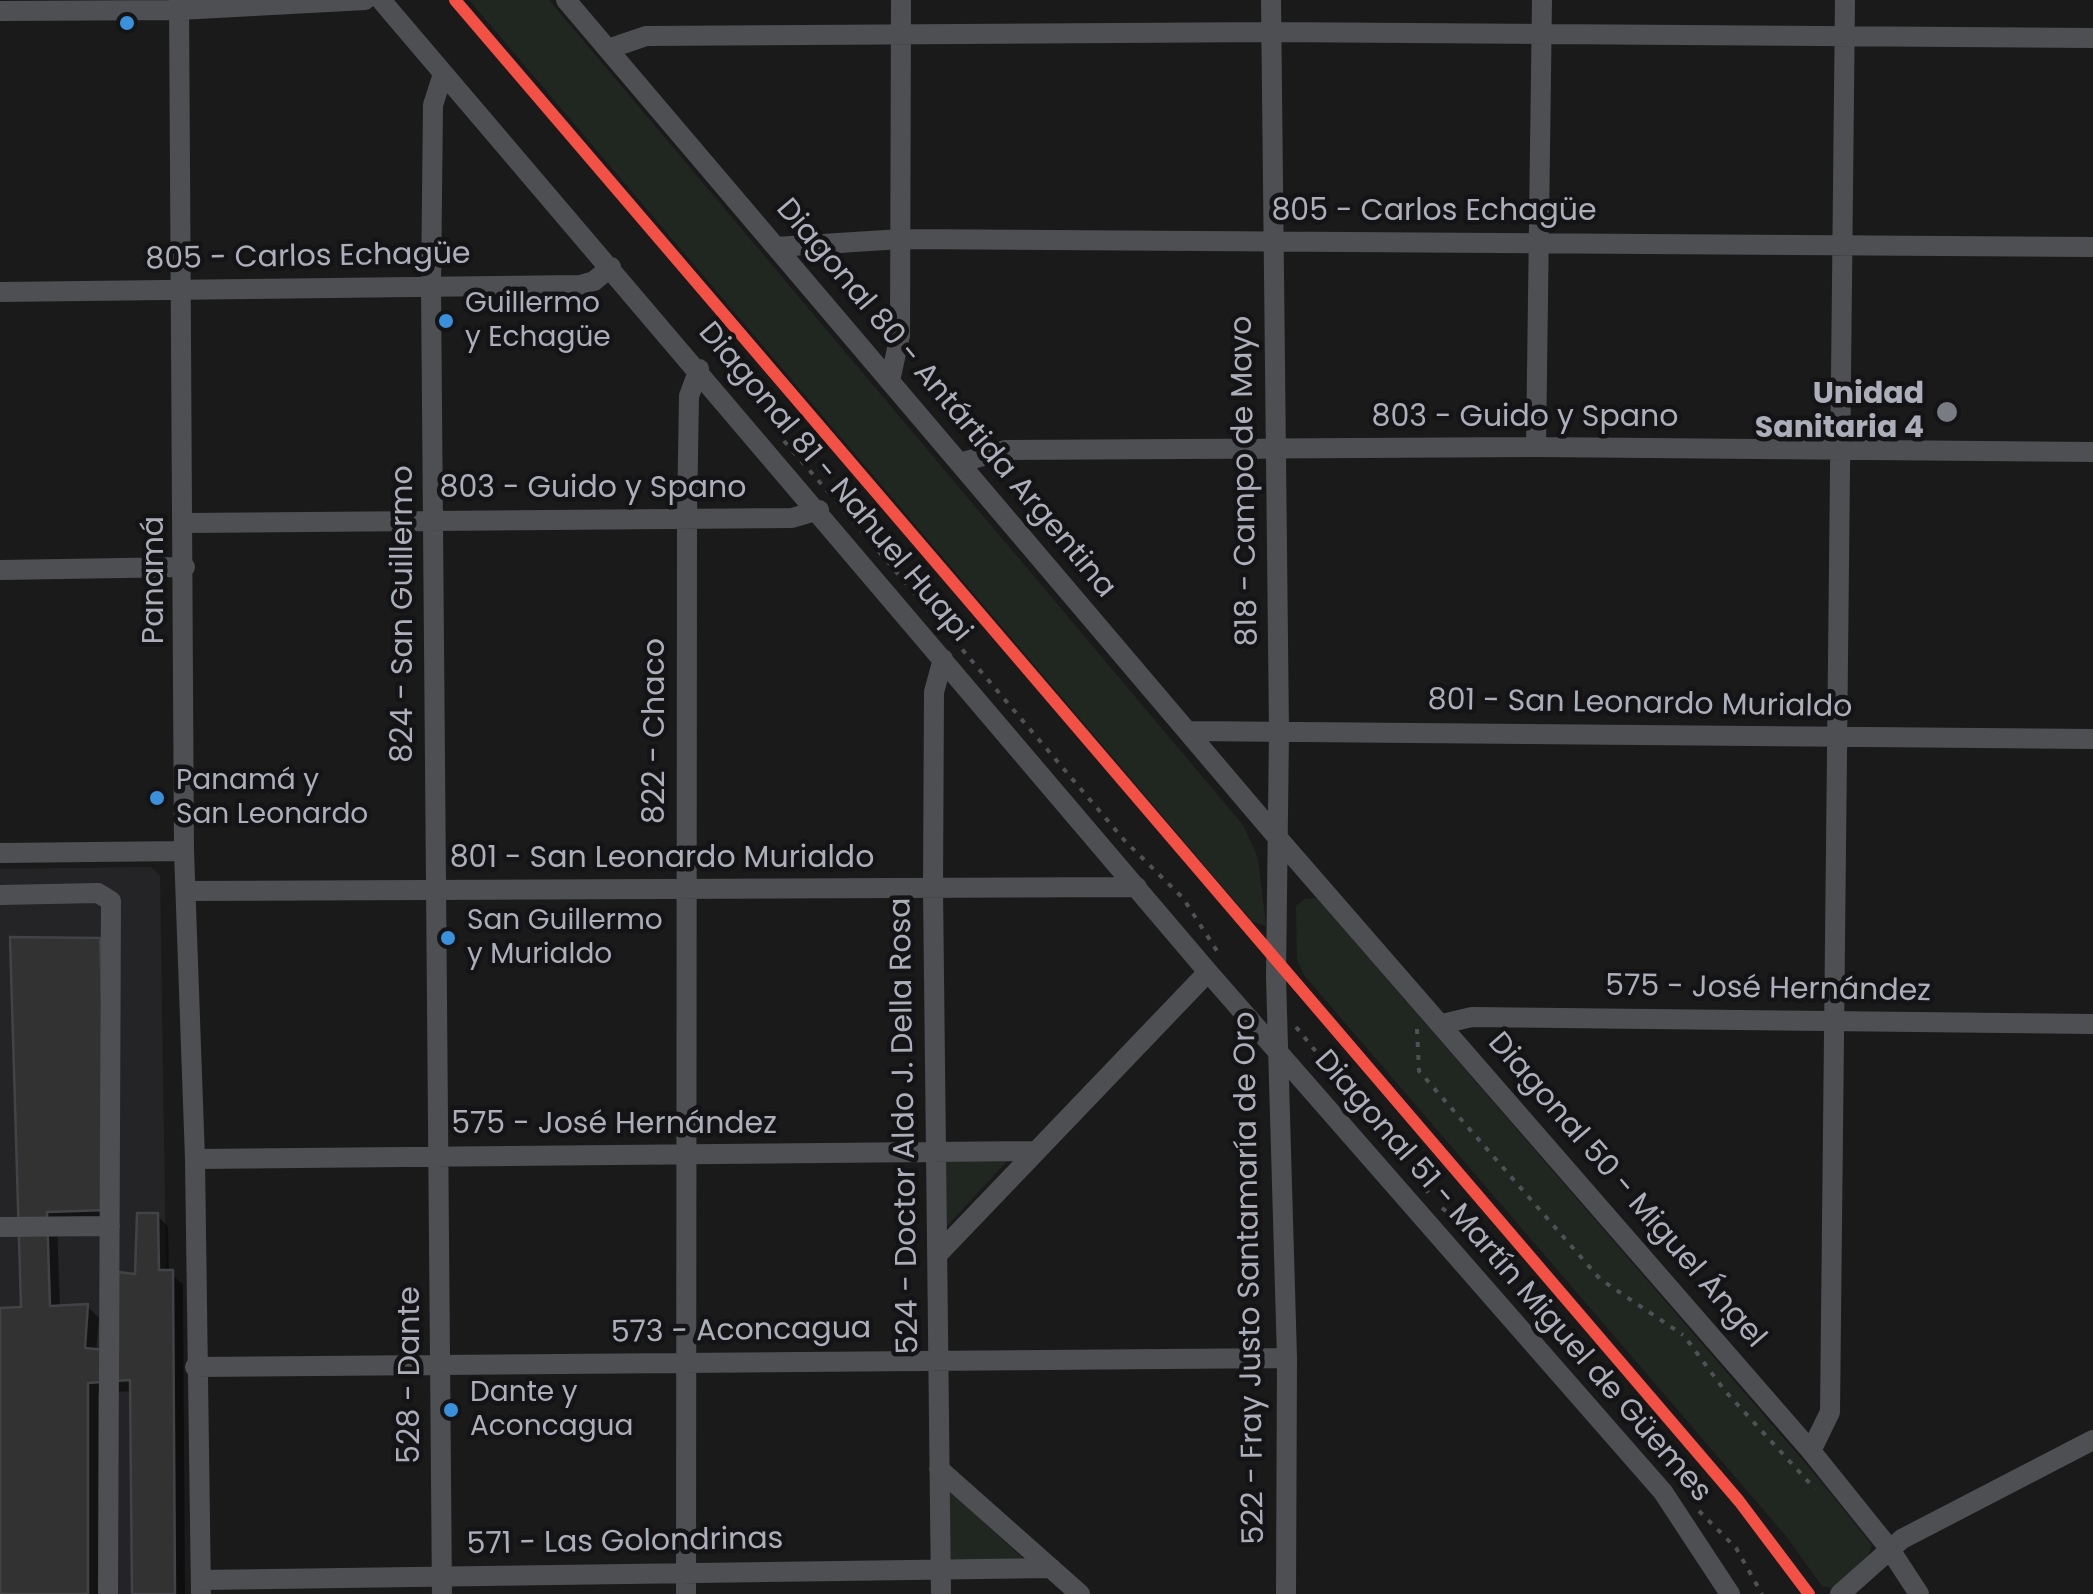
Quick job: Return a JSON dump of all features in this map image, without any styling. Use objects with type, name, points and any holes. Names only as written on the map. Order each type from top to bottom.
[{"type":"street","points":[[0,10],[365,0]]},
{"type":"street","name":"Diagonal 81 - Nahuel Huapi","points":[[382,0],[1137,887],[1216,968],[1278,1052]]},
{"type":"street","name":"Diagonal 80 - Antártida Argentina","points":[[566,0],[1278,837]]},
{"type":"street","points":[[890,382],[900,335],[901,0]]},
{"type":"street","name":"818 - Campo de Mayo","points":[[1271,0],[1278,731],[1276,960]]},
{"type":"street","points":[[1536,447],[1542,0]]},
{"type":"street","points":[[1811,1452],[1830,1412],[1835,737],[1845,245],[1844,0]]},
{"type":"street","name":"Panamá","points":[[179,5],[186,523],[184,851],[195,1159],[201,1587]]},
{"type":"street","points":[[608,49],[646,36],[902,34],[1272,32],[2093,38]]},
{"type":"street","name":"824 - San Guillermo","points":[[439,1156],[431,287],[433,104],[443,74]]},
{"type":"street","name":"805 - Carlos Echagüe","points":[[776,246],[901,239],[2093,247]]},
{"type":"street","name":"805 - Carlos Echagüe","points":[[0,292],[580,284],[594,281],[611,267]]},
{"type":"street","name":"822 - Chaco","points":[[686,1594],[687,518],[689,396],[699,369]]},
{"type":"street","name":"803 - Guido y Spano","points":[[960,463],[1005,450],[1536,447],[2093,452]]},
{"type":"street","name":"803 - Guido y Spano","points":[[186,523],[792,518],[819,510]]},
{"type":"street","points":[[0,570],[185,568]]},
{"type":"street","name":"524 - Doctor Aldo J. Della Rosa","points":[[941,1594],[932,888],[934,692],[943,659]]},
{"type":"street","name":"801 - San Leonardo Murialdo","points":[[1187,731],[2093,739]]},
{"type":"street","name":"Diagonal 50 - Miguel Ángel","points":[[1278,837],[1811,1452],[1889,1548],[1918,1594]]},
{"type":"street","points":[[0,852],[184,851]]},
{"type":"street","name":"801 - San Leonardo Murialdo","points":[[188,891],[1137,887]]},
{"type":"street","points":[[0,895],[98,893],[111,901],[108,1594]]},
{"type":"street","name":"522 - Fray Justo Santamaría de Oro","points":[[1276,960],[1286,1358],[1286,1594]]},
{"type":"street","points":[[938,1254],[1032,1152],[1216,968]]},
{"type":"street","name":"575 - José Hernández","points":[[1442,1024],[1472,1017],[2093,1024]]},
{"type":"street","name":"Diagonal 51 - Martín Miguel de Güemes","points":[[1278,1052],[1664,1492],[1730,1594]]},
{"type":"street","name":"575 - José Hernández","points":[[195,1159],[1032,1152]]},
{"type":"street","name":"528 - Dante","points":[[439,1156],[442,1585]]},
{"type":"street","points":[[0,1227],[110,1226]]},
{"type":"street","name":"573 - Aconcagua","points":[[195,1367],[1286,1358]]},
{"type":"street","points":[[1840,1594],[1889,1548],[2093,1440]]},
{"type":"street","points":[[939,1469],[1080,1594]]},
{"type":"street","name":"571 - Las Golondrinas","points":[[201,1587],[442,1585],[685,1570],[1051,1568]]},
{"type":"path","points":[[780,437],[1125,841],[1183,898],[1216,968]]},
{"type":"path","points":[[1277,1004],[1322,1059],[1326,1070],[1415,1170],[1433,1203],[1453,1213],[1468,1228],[1491,1267]]},
{"type":"path","points":[[1419,1024],[1419,1070],[1600,1280],[1683,1335]]},
{"type":"path","points":[[1692,1503],[1736,1548],[1762,1594]]},
{"type":"shaded area","points":[[469,0],[549,0],[1243,825],[1258,858],[1266,926],[1252,921]]},
{"type":"shaded area","points":[[151,867],[160,875],[171,1594],[0,1594],[0,869]]},
{"type":"shaded area","points":[[1317,898],[1872,1545],[1868,1556],[1834,1589],[1822,1586],[1786,1536],[1304,975],[1297,959],[1296,906],[1305,899]]},
{"type":"shaded area","points":[[1010,1158],[946,1227],[944,1160]]},
{"type":"shaded area","points":[[942,1484],[1027,1562],[946,1559]]},
{"type":"building","points":[[10,937],[100,938],[109,1210],[47,1212],[50,1306],[88,1304],[85,1348],[118,1351],[118,1272],[135,1274],[137,1213],[158,1213],[159,1270],[173,1270],[175,1594],[132,1594],[130,1380],[88,1383],[88,1594],[0,1594],[0,1308],[21,1307]]},
{"type":"transit line","points":[[455,0],[1739,1501],[1809,1594]]},
{"type":"place","name":"Guillermo y Echagüe","points":[[446,321]]},
{"type":"place","name":"Unidad Sanitaria 4","points":[[1947,412]]},
{"type":"place","name":"Panamá y San Leonardo","points":[[157,798]]},
{"type":"place","name":"San Guillermo y Murialdo","points":[[448,938]]},
{"type":"place","name":"Dante y Aconcagua","points":[[451,1410]]}]
